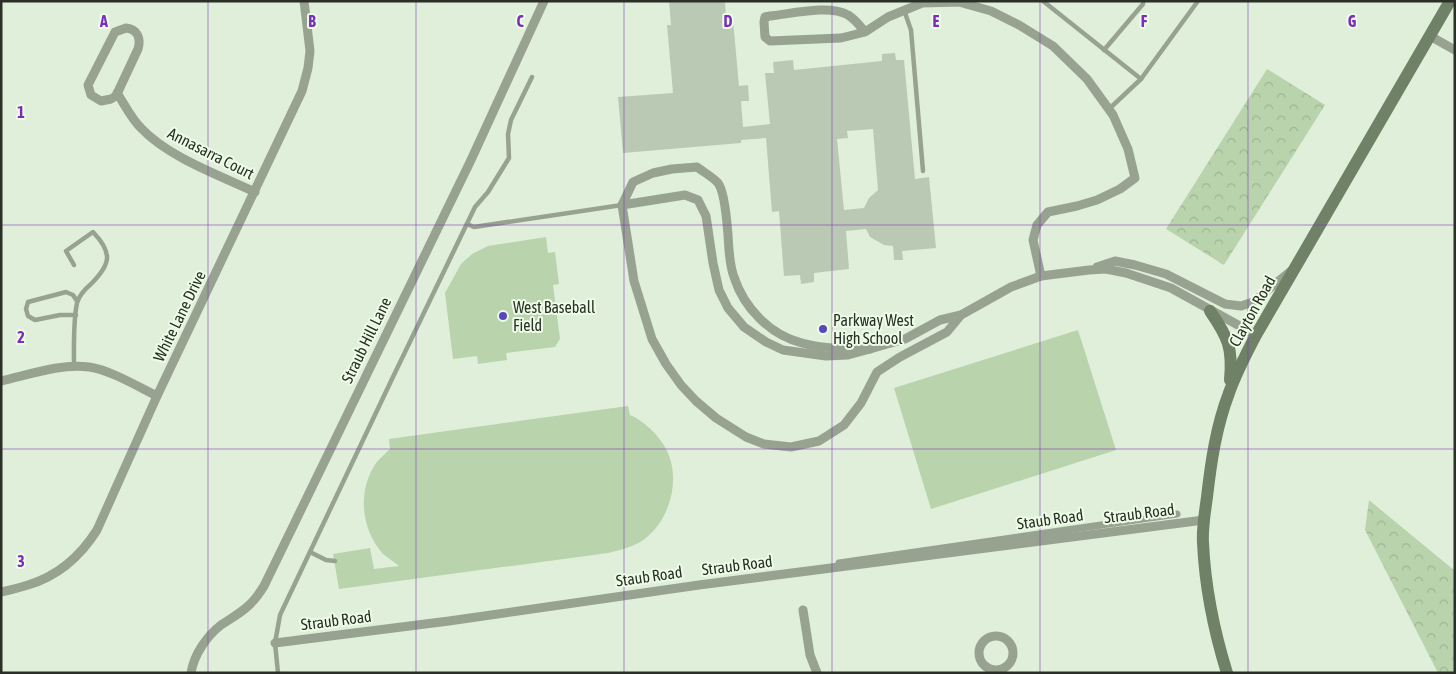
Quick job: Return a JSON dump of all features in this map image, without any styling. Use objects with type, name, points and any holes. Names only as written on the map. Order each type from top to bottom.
[{"type":"main road","name":"Clayton Road","points":[[1227,673],[1208,598],[1202,541],[1210,470],[1217,434],[1229,392],[1256,335],[1450,1]]},
{"type":"main road","points":[[1210,311],[1229,343],[1231,366],[1229,392]]},
{"type":"street","name":"White Lane Drive","points":[[1,592],[27,586],[47,578],[64,568],[88,545],[97,530],[157,396],[302,91],[310,51],[304,1]]},
{"type":"street","name":"Straub Hill Lane","points":[[191,673],[194,659],[210,634],[246,609],[264,586],[471,160],[544,1]]},
{"type":"street","points":[[865,32],[857,21],[847,14],[834,11],[770,16],[765,17],[764,22],[765,37],[770,41],[841,38],[865,32],[888,17],[922,3],[959,2],[976,4],[1019,25],[1053,46],[1088,79],[1110,109],[1128,149],[1136,178],[1120,189],[1097,200],[1048,212],[1037,225],[1034,240],[1041,276]]},
{"type":"street","points":[[126,28],[138,35],[140,43],[117,93],[111,99],[101,101],[92,95],[88,85],[115,32],[126,28]]},
{"type":"street","points":[[1430,36],[1455,50]]},
{"type":"street","name":"Annasarra Court","points":[[117,93],[140,127],[155,141],[174,153],[255,192]]},
{"type":"street","points":[[870,350],[827,348],[800,343],[784,336],[767,325],[752,311],[741,294],[733,275],[724,201],[718,183],[697,167],[653,173],[633,182],[622,205],[634,281],[652,339],[666,364],[681,385],[696,401],[716,418],[746,437],[764,444],[792,447],[819,441],[844,425],[861,403],[877,372],[900,357],[947,332],[961,315]]},
{"type":"street","points":[[622,205],[685,195],[698,200],[706,216],[719,290],[734,315],[744,327],[766,342],[783,350],[826,356],[848,355],[870,350],[905,339],[940,320],[961,315],[1011,287],[1041,276],[1106,269],[1171,288],[1256,335]]},
{"type":"street","points":[[1089,270],[1115,261],[1135,264],[1166,274],[1225,304],[1241,306],[1253,302],[1295,268]]},
{"type":"street","points":[[1,381],[65,366],[91,367],[104,370],[157,396]]},
{"type":"street","name":"Staub Road","points":[[275,643],[1177,514]]},
{"type":"street","name":"Straub Road","points":[[275,643],[449,622],[718,583],[1204,520]]},
{"type":"street","points":[[803,610],[810,654],[817,673]]},
{"type":"lane","points":[[1043,1],[1141,79]]},
{"type":"lane","points":[[1104,50],[1143,4],[1143,1]]},
{"type":"lane","points":[[1110,109],[1141,79],[1198,1]]},
{"type":"lane","points":[[904,10],[911,30],[923,172]]},
{"type":"lane","points":[[278,673],[275,643],[280,615],[475,207],[488,192],[509,158],[508,134],[511,120],[532,77]]},
{"type":"lane","points":[[467,224],[474,227],[622,205]]},
{"type":"lane","points":[[74,265],[66,251],[93,232],[102,242],[108,254],[107,264],[77,301],[74,366]]},
{"type":"lane","points":[[76,315],[60,315],[36,320],[28,316],[26,309],[28,302],[66,292],[77,301]]},
{"type":"lane","points":[[310,552],[326,560],[334,561]]},
{"type":"green space","points":[[1267,69],[1325,105],[1224,265],[1166,229]]},
{"type":"green space","name":"West Baseball Field","points":[[546,237],[548,253],[555,252],[559,284],[553,285],[560,339],[555,347],[506,353],[507,360],[478,364],[477,356],[453,359],[445,293],[461,264],[472,254],[488,246]]},
{"type":"green space","points":[[1078,330],[1116,450],[931,509],[894,388]]},
{"type":"green space","points":[[628,406],[630,415],[646,425],[663,444],[673,472],[673,484],[668,508],[655,529],[639,543],[608,553],[339,589],[333,554],[370,548],[374,569],[399,566],[383,554],[376,544],[366,522],[364,510],[366,486],[370,474],[376,463],[390,449],[389,439]]},
{"type":"green space","points":[[1369,500],[1455,571],[1455,673],[1438,673],[1365,530]]},
{"type":"building","name":"Parkway West High School","points":[[669,1],[725,1],[726,20],[733,20],[739,86],[748,85],[749,101],[741,101],[743,127],[770,124],[765,73],[774,73],[773,62],[793,60],[794,70],[882,61],[882,54],[895,53],[896,60],[904,60],[915,179],[929,177],[936,248],[902,251],[903,260],[894,260],[893,246],[884,245],[870,237],[866,229],[846,231],[849,269],[814,273],[814,282],[801,284],[800,275],[784,276],[779,211],[772,212],[766,138],[741,140],[741,143],[623,153],[618,97],[673,93],[667,25],[671,25]],"holes":[[[873,129],[878,190],[869,198],[864,208],[844,210],[837,139],[848,138],[847,131]]]},
{"type":"place","name":"West Baseball Field","points":[[503,316]]},
{"type":"place","name":"Parkway West High School","points":[[823,329]]}]
